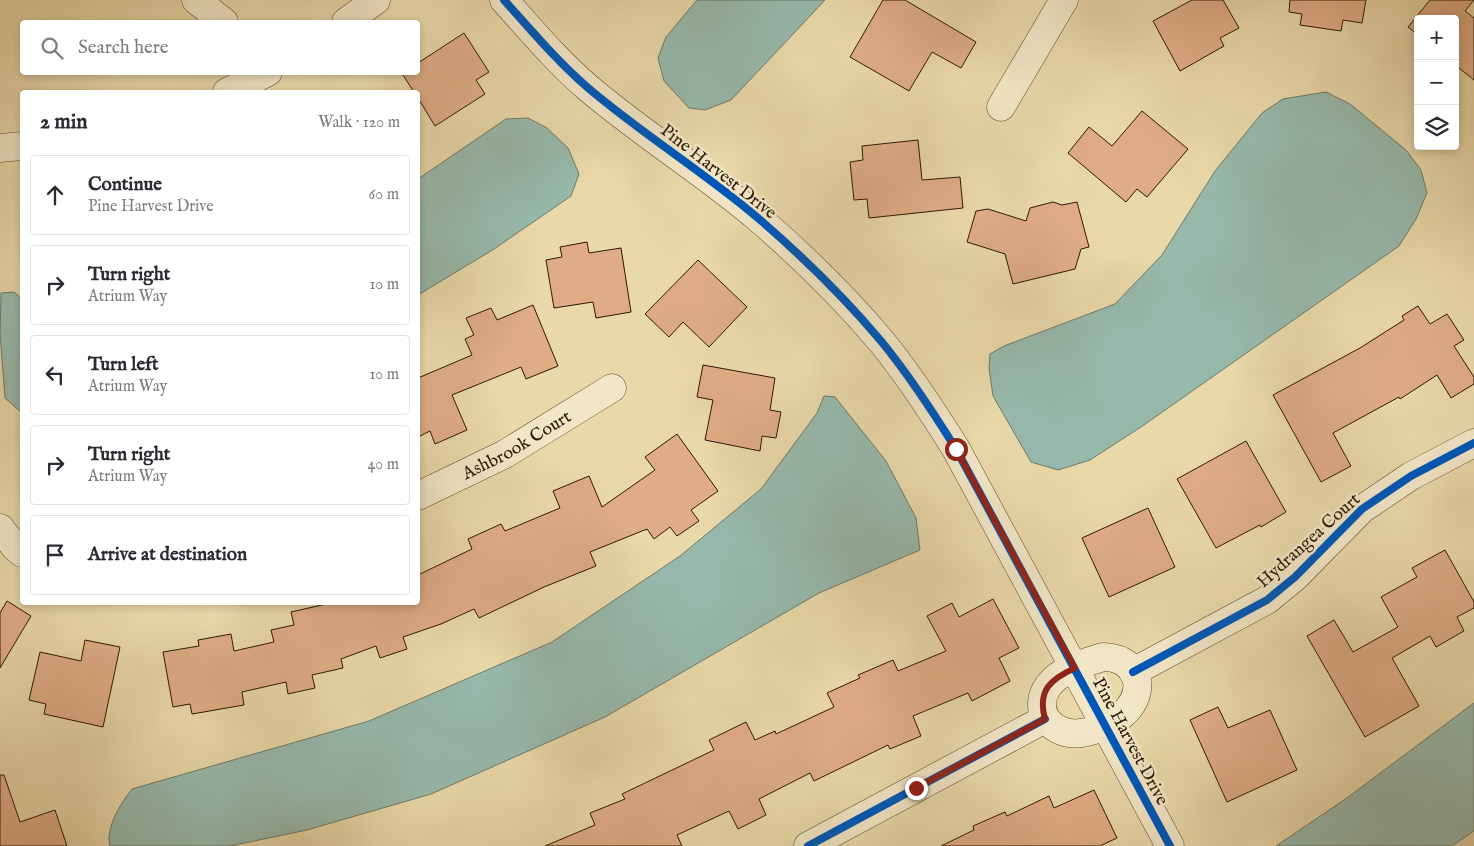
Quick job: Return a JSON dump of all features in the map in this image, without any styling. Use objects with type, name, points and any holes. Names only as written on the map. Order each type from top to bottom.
[{"type":"street","points":[[196,0],[221,20]]},
{"type":"street","points":[[349,20],[376,0]]},
{"type":"street","name":"Pine Harvest Drive","points":[[504,0],[563,65],[587,87],[651,138],[725,191],[820,274],[880,341],[933,412],[956,449],[1170,846]]},
{"type":"street","points":[[1001,108],[1064,0]]},
{"type":"street","points":[[231,90],[262,75]]},
{"type":"street","points":[[0,148],[20,146]]},
{"type":"street","name":"Ashbrook Court","points":[[420,495],[505,454],[612,388]]},
{"type":"street","name":"Hydrangea Court","points":[[1134,672],[1266,600],[1295,577],[1362,509],[1411,476],[1474,442]]},
{"type":"street","points":[[0,528],[20,551]]},
{"type":"street","points":[[1103,657],[1121,659],[1134,672],[1137,681],[1135,698],[1123,714],[1106,725],[1083,733],[1072,734],[1056,729],[1045,719],[1043,702],[1048,686],[1060,675],[1103,657]]},
{"type":"street","points":[[808,846],[1045,719]]},
{"type":"shaded area","points":[[697,0],[825,0],[731,100],[705,110],[689,108],[664,81],[658,58],[666,37]]},
{"type":"shaded area","points":[[1326,92],[1350,104],[1406,150],[1421,170],[1427,193],[1416,219],[1399,246],[1141,427],[1090,460],[1058,470],[1031,462],[993,396],[989,368],[990,354],[1004,346],[1115,304],[1162,255],[1215,171],[1262,113],[1283,99]]},
{"type":"shaded area","points":[[528,118],[547,128],[568,148],[579,174],[571,196],[494,249],[420,294],[420,178],[506,119]]},
{"type":"shaded area","points":[[14,292],[20,297],[20,411],[5,398],[0,333],[1,293]]},
{"type":"shaded area","points":[[824,396],[835,397],[886,461],[916,518],[920,550],[819,593],[605,717],[431,794],[307,830],[230,846],[110,846],[110,831],[115,816],[132,789],[369,721],[552,642],[680,556],[761,489],[817,413]]},
{"type":"shaded area","points":[[1474,703],[1474,831],[1452,846],[1276,846],[1347,798]]},
{"type":"building","points":[[883,0],[905,0],[976,42],[961,68],[932,52],[909,91],[850,57]]},
{"type":"building","points":[[1192,0],[1223,0],[1239,28],[1220,38],[1224,46],[1180,71],[1153,21]]},
{"type":"building","points":[[1290,0],[1366,0],[1362,23],[1343,20],[1341,31],[1300,25],[1302,14],[1289,12]]},
{"type":"building","points":[[1430,0],[1474,0],[1465,11],[1474,18],[1474,80],[1459,68],[1459,15],[1418,15]]},
{"type":"building","points":[[1414,20],[1414,32],[1408,27]]},
{"type":"building","points":[[464,33],[489,72],[476,80],[485,94],[435,126],[420,101],[420,90],[413,90],[403,75],[420,75],[420,62]]},
{"type":"building","points":[[1142,111],[1188,149],[1147,197],[1137,189],[1126,202],[1068,153],[1089,127],[1112,146]]},
{"type":"building","points":[[918,140],[922,180],[960,177],[963,208],[869,218],[867,199],[854,200],[850,162],[863,160],[862,146]]},
{"type":"building","points":[[1053,202],[1062,205],[1077,202],[1089,247],[1081,249],[1075,269],[1013,284],[1005,254],[967,242],[976,211],[988,209],[1026,221],[1030,208]]},
{"type":"building","points":[[587,242],[589,253],[621,248],[631,312],[596,318],[593,302],[554,308],[546,260],[562,257],[560,247]]},
{"type":"building","points":[[698,260],[747,307],[709,347],[683,322],[669,337],[645,314]]},
{"type":"building","points":[[533,305],[558,366],[526,379],[521,367],[452,395],[467,430],[435,444],[430,431],[420,436],[420,377],[472,355],[465,339],[474,335],[466,318],[491,308],[497,320]]},
{"type":"building","points":[[1418,306],[1430,324],[1447,314],[1464,340],[1454,346],[1474,377],[1474,384],[1451,398],[1437,375],[1400,399],[1399,397],[1333,433],[1351,466],[1321,482],[1273,395],[1360,348],[1404,320],[1402,316]]},
{"type":"building","points":[[703,365],[775,378],[770,410],[781,412],[776,438],[762,436],[760,451],[705,440],[713,400],[697,397]]},
{"type":"building","points":[[677,434],[718,491],[691,510],[699,521],[677,536],[670,527],[654,539],[647,529],[590,552],[596,566],[544,587],[479,618],[474,609],[441,624],[403,637],[407,649],[380,658],[376,646],[341,659],[343,668],[312,675],[315,688],[288,694],[286,682],[242,692],[244,705],[192,714],[190,704],[173,707],[163,652],[199,646],[198,640],[231,634],[234,651],[274,642],[271,630],[294,625],[291,612],[322,605],[420,605],[420,574],[472,549],[468,539],[501,524],[505,531],[560,508],[553,491],[589,476],[602,507],[655,470],[645,457]]},
{"type":"building","points":[[1246,441],[1286,512],[1261,527],[1260,525],[1216,548],[1177,479]]},
{"type":"building","points":[[1148,508],[1175,567],[1109,597],[1082,538]]},
{"type":"building","points":[[1445,550],[1474,602],[1474,608],[1457,617],[1464,631],[1436,647],[1430,636],[1392,658],[1419,706],[1365,737],[1307,636],[1334,620],[1353,652],[1398,627],[1381,597],[1417,577],[1412,568]]},
{"type":"building","points":[[993,599],[1019,648],[999,658],[1010,681],[972,701],[968,693],[913,716],[921,736],[890,749],[888,745],[814,781],[810,773],[759,799],[766,815],[738,829],[729,811],[677,835],[682,846],[545,846],[595,825],[590,813],[625,799],[622,794],[714,750],[709,740],[746,722],[755,740],[775,731],[776,734],[834,707],[827,693],[860,678],[858,675],[893,660],[898,671],[946,651],[927,616],[952,603],[959,617]]},
{"type":"building","points":[[7,601],[31,616],[0,668],[0,613]]},
{"type":"building","points":[[85,640],[120,647],[103,727],[44,714],[46,704],[29,700],[40,652],[81,661]]},
{"type":"building","points":[[1218,707],[1228,728],[1270,710],[1297,770],[1227,802],[1190,720]]},
{"type":"building","points":[[0,775],[4,775],[20,822],[55,810],[67,846],[0,846]]},
{"type":"building","points":[[1094,790],[1117,838],[1100,846],[941,846],[974,830],[973,826],[1005,812],[1007,816],[1049,796],[1054,808]]},
{"type":"cycle path","points":[[504,0],[555,56],[587,87],[629,121],[737,201],[791,247],[822,277],[881,341],[920,394],[956,449],[1170,846]]},
{"type":"cycle path","points":[[1133,672],[1267,600],[1295,577],[1362,509],[1411,476],[1474,443]]},
{"type":"cycle path","points":[[808,846],[1045,719]]},
{"type":"route","points":[[916,788],[1045,719],[1043,702],[1048,686],[1060,675],[1075,668],[956,449]]}]
